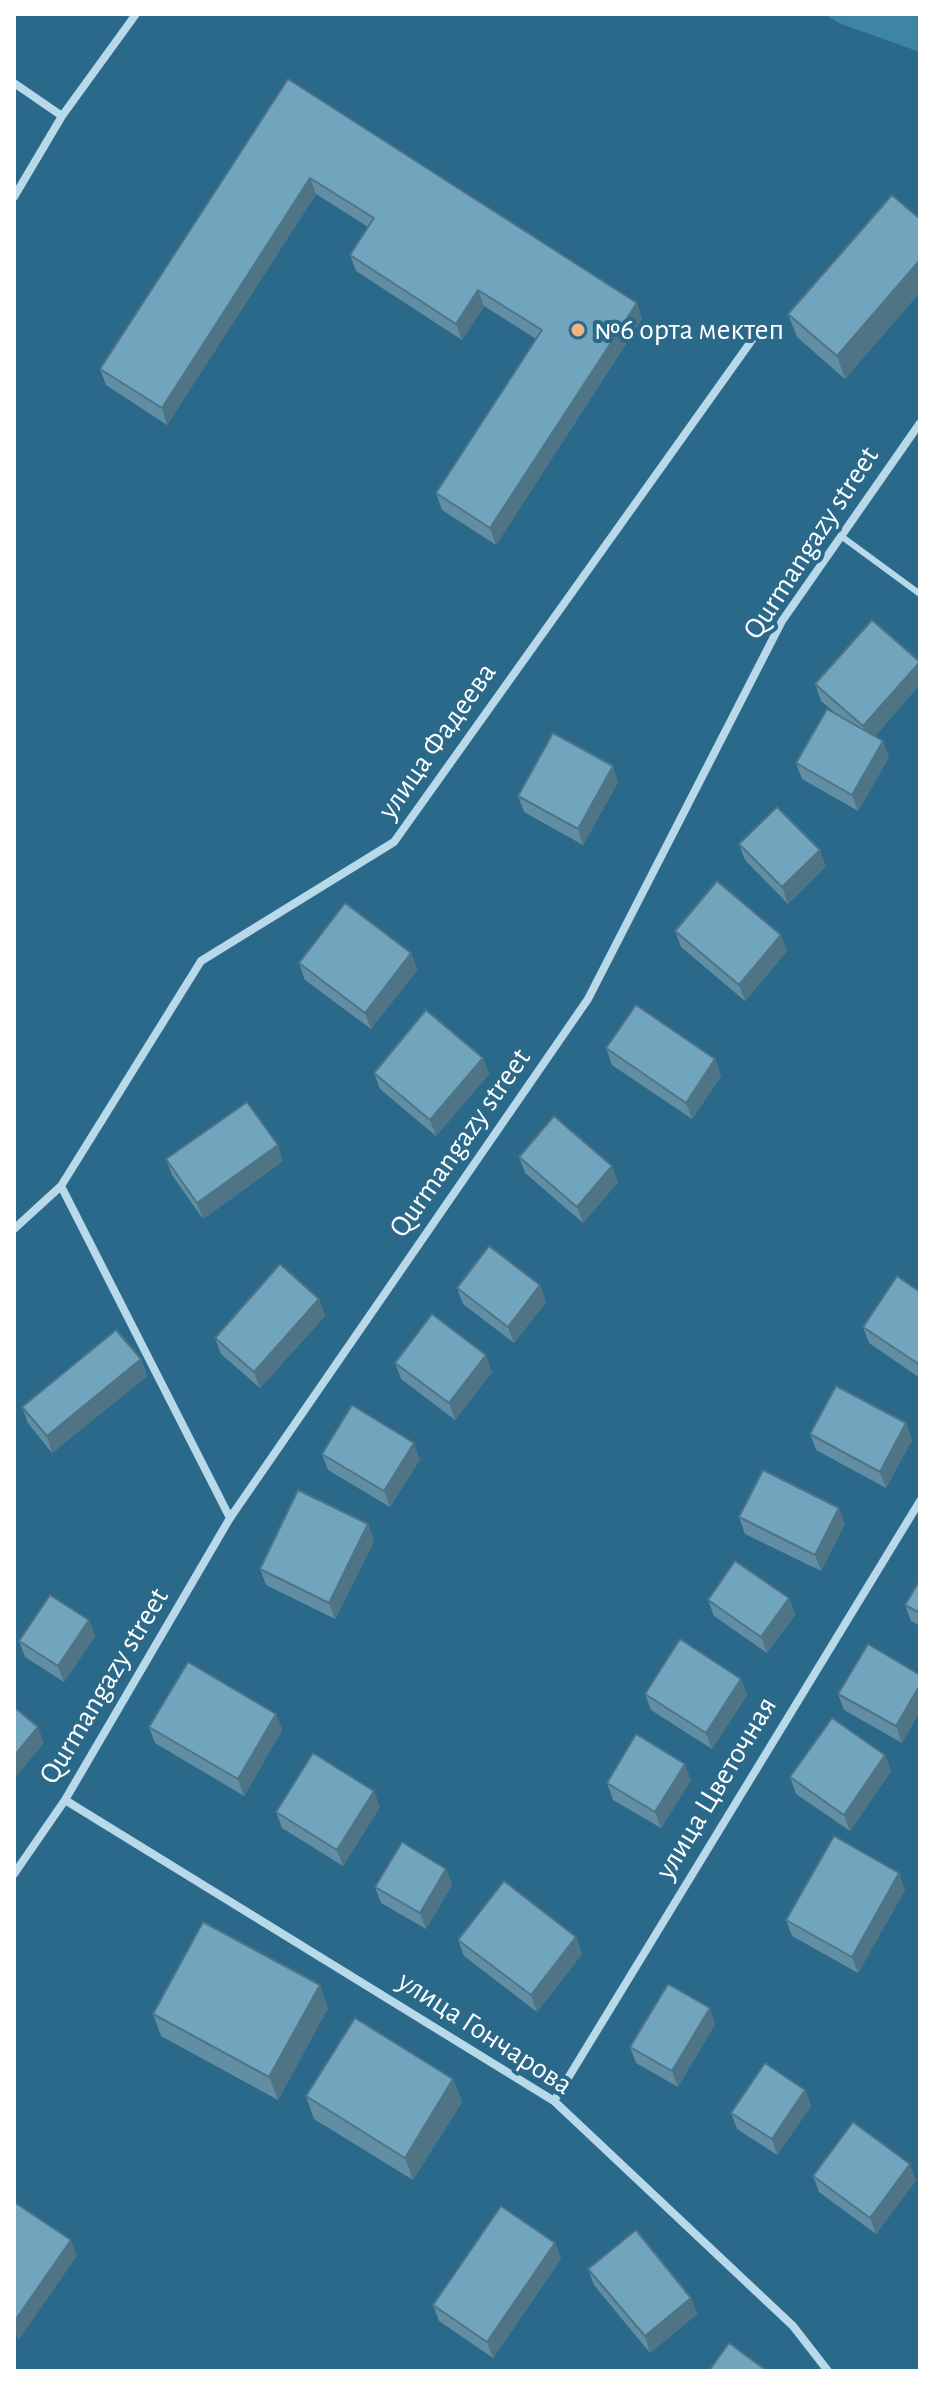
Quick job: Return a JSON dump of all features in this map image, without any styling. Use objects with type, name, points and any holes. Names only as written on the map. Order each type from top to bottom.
[{"type":"street","points":[[14,197],[62,116],[136,14]]},
{"type":"street","points":[[14,83],[62,116]]},
{"type":"street","name":"улица Фадеева","points":[[14,1229],[61,1186],[201,961],[394,842],[757,333]]},
{"type":"street","name":"Qurmangazy street","points":[[14,1874],[65,1800],[230,1518],[588,999],[782,621],[920,423]]},
{"type":"street","points":[[61,1186],[230,1518]]},
{"type":"street","name":"улица Цветочная","points":[[554,2101],[920,1501]]},
{"type":"street","name":"улица Гончарова","points":[[65,1800],[554,2101],[793,2326],[828,2371]]},
{"type":"lane","points":[[841,536],[920,594]]},
{"type":"shaded area","points":[[824,14],[920,14],[920,52],[841,24]]},
{"type":"building","name":"№6 орта мектеп","points":[[288,79],[637,303],[490,528],[436,493],[542,330],[478,290],[456,324],[350,255],[374,218],[310,178],[162,408],[100,369]]},
{"type":"building","points":[[892,195],[920,219],[920,260],[837,356],[788,314]]},
{"type":"building","points":[[872,620],[920,662],[863,726],[815,684]]},
{"type":"building","points":[[827,709],[883,741],[852,795],[796,763]]},
{"type":"building","points":[[553,733],[613,766],[578,829],[518,796]]},
{"type":"building","points":[[777,807],[820,850],[782,887],[739,844]]},
{"type":"building","points":[[717,881],[781,935],[739,985],[675,931]]},
{"type":"building","points":[[345,903],[411,953],[365,1013],[299,963]]},
{"type":"building","points":[[636,1005],[715,1059],[686,1103],[606,1048]]},
{"type":"building","points":[[426,1010],[483,1058],[430,1120],[374,1073]]},
{"type":"building","points":[[247,1102],[278,1145],[197,1203],[166,1159]]},
{"type":"building","points":[[554,1116],[612,1166],[577,1207],[519,1157]]},
{"type":"building","points":[[489,1246],[540,1285],[508,1327],[457,1288]]},
{"type":"building","points":[[280,1264],[319,1299],[254,1372],[215,1338]]},
{"type":"building","points":[[897,1276],[920,1292],[920,1365],[863,1327]]},
{"type":"building","points":[[432,1314],[486,1355],[449,1403],[395,1363]]},
{"type":"building","points":[[116,1330],[141,1359],[47,1436],[22,1407]]},
{"type":"building","points":[[836,1386],[906,1423],[880,1472],[810,1434]]},
{"type":"building","points":[[352,1405],[414,1443],[384,1491],[322,1454]]},
{"type":"building","points":[[763,1470],[839,1508],[815,1555],[739,1517]]},
{"type":"building","points":[[298,1490],[368,1524],[329,1603],[260,1569]]},
{"type":"building","points":[[735,1561],[789,1598],[761,1637],[708,1600]]},
{"type":"building","points":[[920,1580],[920,1613],[905,1605]]},
{"type":"building","points":[[50,1595],[89,1620],[58,1666],[19,1641]]},
{"type":"building","points":[[680,1639],[741,1679],[706,1733],[645,1694]]},
{"type":"building","points":[[868,1644],[920,1675],[920,1685],[896,1726],[838,1694]]},
{"type":"building","points":[[188,1662],[276,1714],[238,1779],[149,1727]]},
{"type":"building","points":[[14,1707],[38,1727],[14,1756]]},
{"type":"building","points":[[832,1718],[885,1755],[844,1815],[790,1777]]},
{"type":"building","points":[[636,1734],[685,1764],[655,1812],[607,1783]]},
{"type":"building","points":[[313,1753],[374,1791],[337,1850],[276,1812]]},
{"type":"building","points":[[834,1836],[899,1873],[852,1957],[786,1920]]},
{"type":"building","points":[[402,1842],[446,1869],[420,1913],[375,1887]]},
{"type":"building","points":[[504,1881],[576,1937],[531,1995],[458,1940]]},
{"type":"building","points":[[203,1922],[320,1985],[269,2077],[153,2014]]},
{"type":"building","points":[[668,1984],[710,2008],[672,2071],[630,2047]]},
{"type":"building","points":[[355,2018],[453,2079],[405,2158],[306,2096]]},
{"type":"building","points":[[765,2063],[805,2090],[772,2139],[731,2113]]},
{"type":"building","points":[[853,2122],[910,2164],[870,2218],[813,2176]]},
{"type":"building","points":[[14,2202],[71,2240],[14,2322]]},
{"type":"building","points":[[501,2206],[555,2243],[487,2342],[433,2305]]},
{"type":"building","points":[[636,2230],[691,2298],[645,2336],[588,2269]]},
{"type":"building","points":[[729,2343],[767,2371],[709,2371]]},
{"type":"place","name":"№6 орта мектеп","points":[[578,330]]}]
